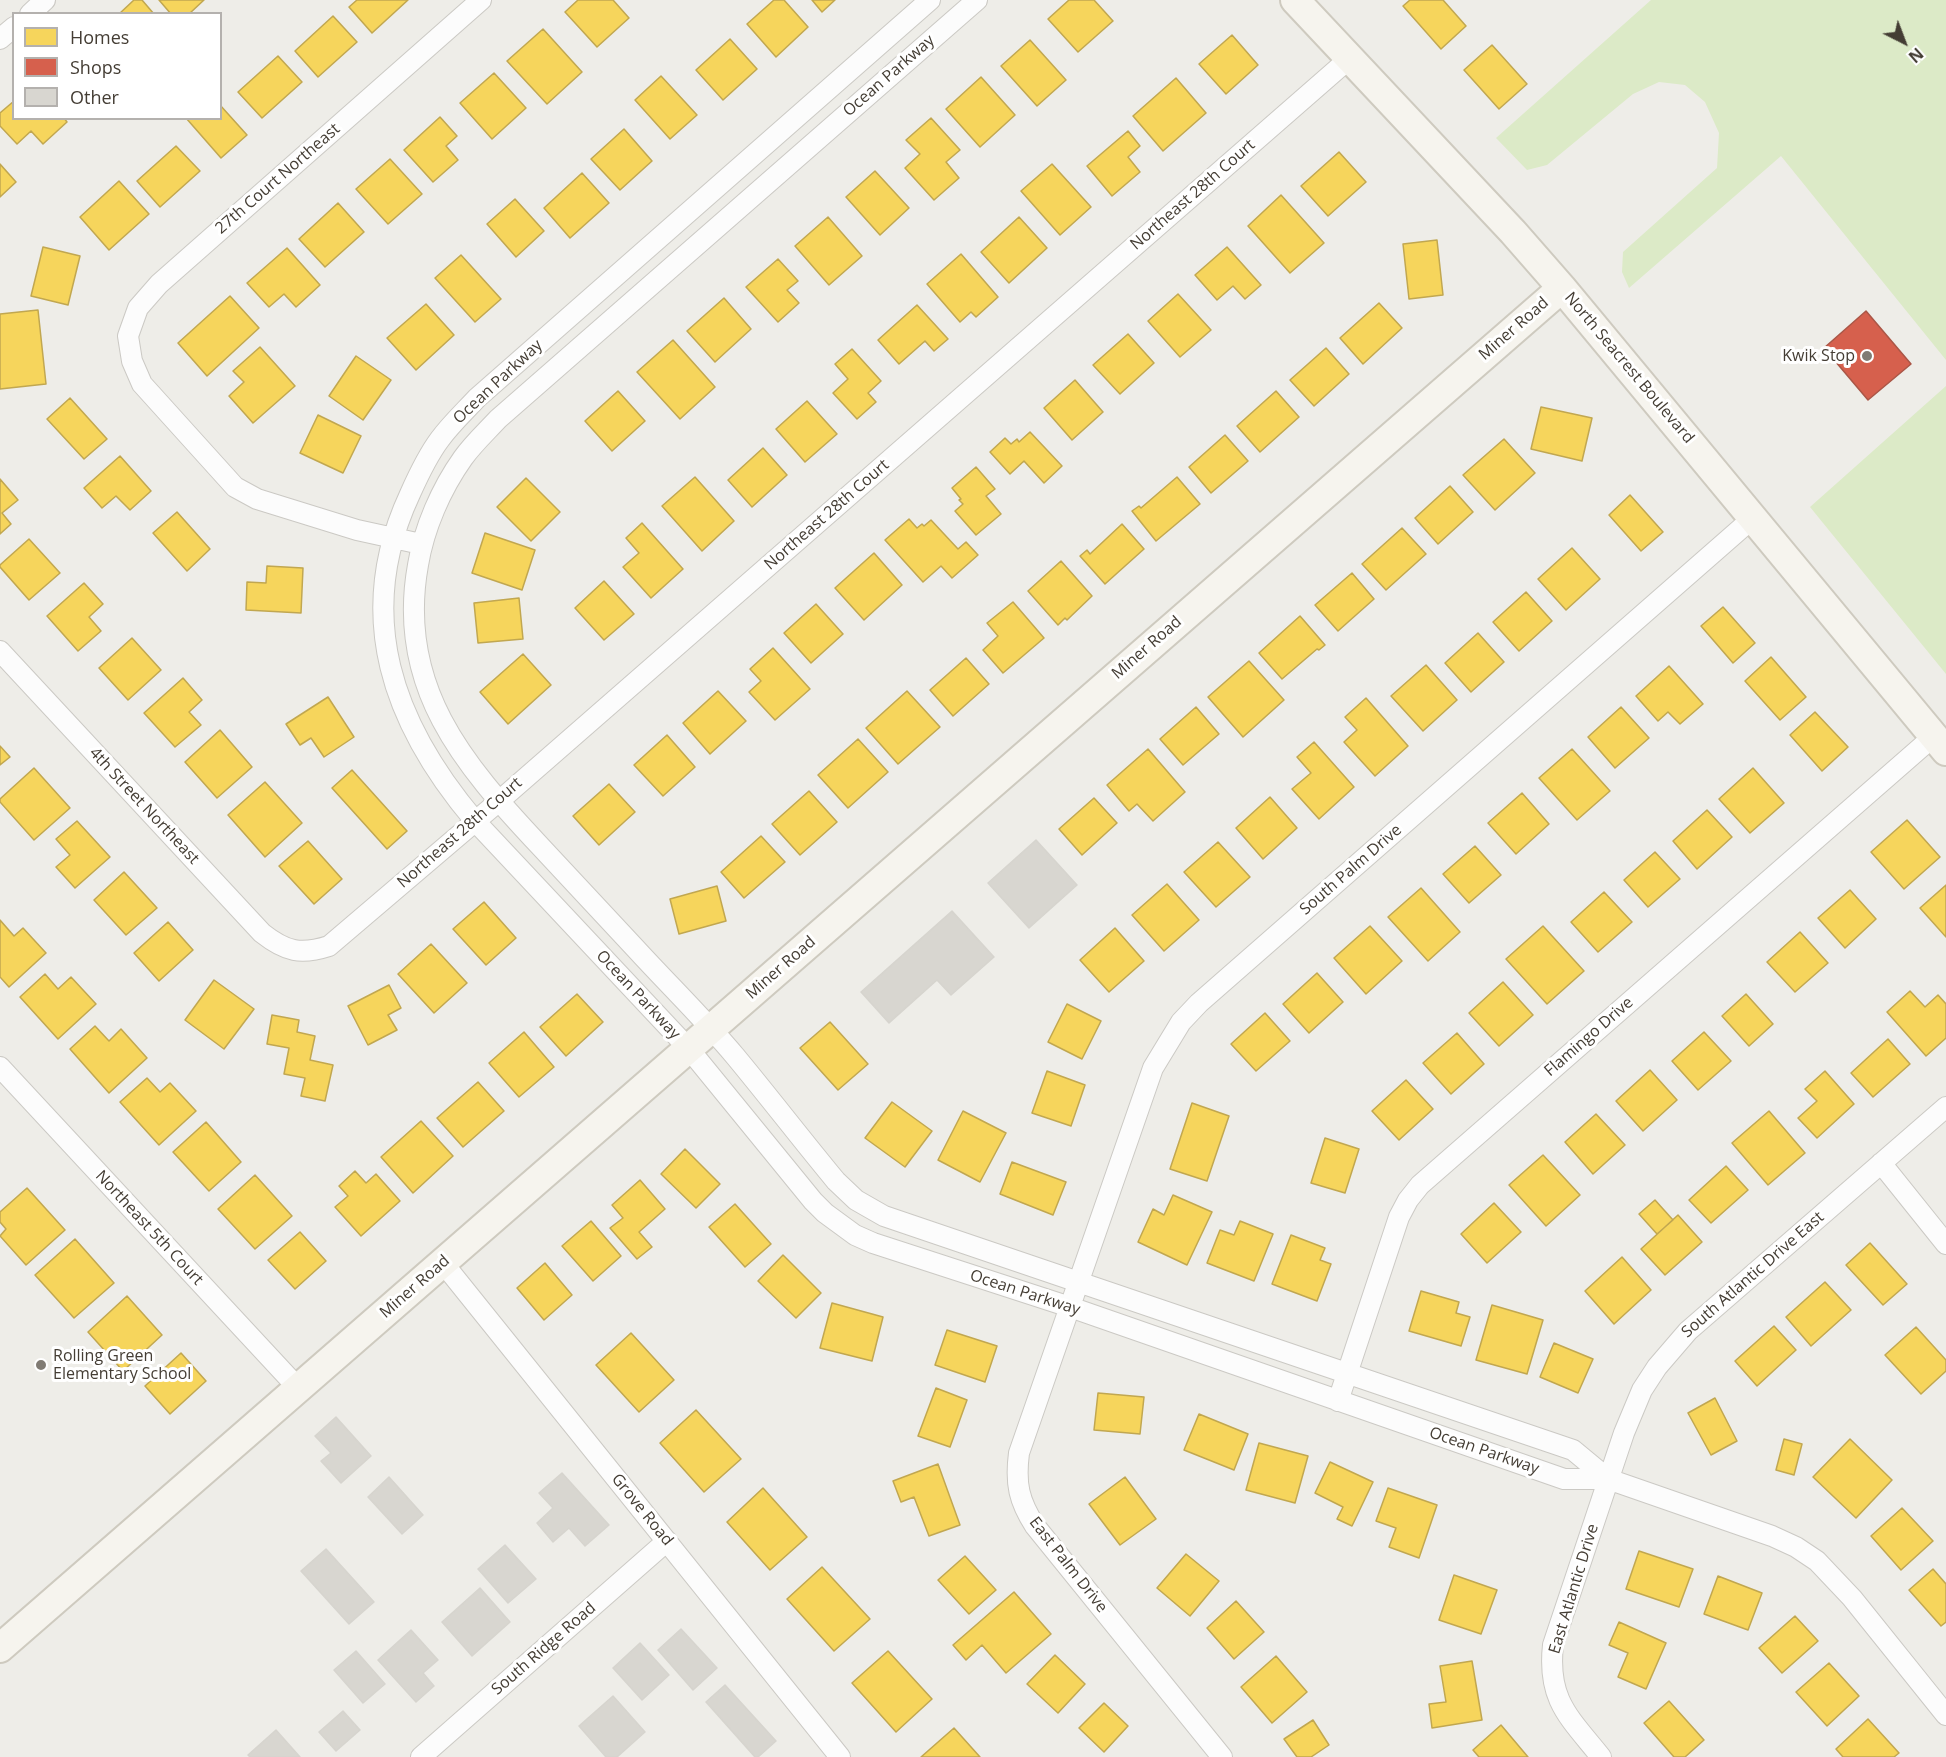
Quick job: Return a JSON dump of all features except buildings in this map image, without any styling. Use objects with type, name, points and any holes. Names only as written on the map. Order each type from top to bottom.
[{"type":"street","name":"27th Court Northeast","points":[[393,538],[357,530],[257,499],[235,487],[142,384],[132,361],[128,336],[138,308],[152,292],[481,0]]},
{"type":"street","name":"Ocean Parkway","points":[[930,0],[477,398],[440,439],[402,510],[384,580],[383,609],[389,663],[401,702],[418,741],[451,792],[475,821],[689,1049],[813,1201],[839,1225],[873,1243],[1070,1307],[1564,1479],[1608,1479],[1772,1536],[1796,1547],[1817,1561],[1852,1598],[1946,1715]]},
{"type":"street","name":"Ocean Parkway","points":[[977,0],[498,419],[464,457],[446,486],[422,544],[414,584],[412,617],[418,656],[429,692],[445,728],[475,774],[498,802],[711,1029],[836,1181],[856,1200],[884,1216],[1573,1450],[1608,1479]]},
{"type":"street","name":"North Seacrest Boulevard","points":[[1295,0],[1562,288],[1940,744]]},
{"type":"street","points":[[0,39],[12,29]]},
{"type":"street","name":"Northeast 28th Court","points":[[294,951],[312,951],[329,946],[498,802],[1350,58]]},
{"type":"street","points":[[783,130],[802,153]]},
{"type":"street","name":"Miner Road","points":[[0,1648],[1562,288]]},
{"type":"street","name":"South Palm Drive","points":[[1070,1307],[1153,1068],[1181,1022],[1199,1003],[1754,517]]},
{"type":"street","points":[[393,538],[422,544]]},
{"type":"street","name":"4th Street Northeast","points":[[0,651],[262,933],[277,944],[294,951]]},
{"type":"street","name":"Flamingo Drive","points":[[1338,1401],[1399,1217],[1408,1200],[1420,1185],[1940,744]]},
{"type":"street","name":"Northeast 5th Court","points":[[0,1067],[299,1389]]},
{"type":"street","name":"South Atlantic Drive East","points":[[1608,1479],[1642,1390],[1670,1349],[1946,1107]]},
{"type":"street","points":[[1881,1163],[1946,1244]]},
{"type":"street","name":"Grove Road","points":[[443,1263],[838,1756]]},
{"type":"street","name":"East Palm Drive","points":[[1070,1307],[1019,1453],[1018,1492],[1035,1526],[1222,1757]]},
{"type":"street","name":"East Atlantic Drive","points":[[1601,1757],[1560,1702],[1553,1684],[1551,1665],[1553,1645],[1608,1479]]},
{"type":"street","name":"South Ridge Road","points":[[421,1757],[668,1541]]},
{"type":"green space","points":[[1651,0],[1946,0],[1946,360],[1781,156],[1629,288],[1622,272],[1623,252],[1717,168],[1719,133],[1705,102],[1685,85],[1659,82],[1633,94],[1547,165],[1527,170],[1496,138]]},
{"type":"green space","points":[[1946,386],[1946,674],[1810,507]]},
{"type":"place","name":"Kwik Stop","points":[[1867,356]]},
{"type":"place","name":"Rolling Green Elementary School","points":[[41,1365]]}]
